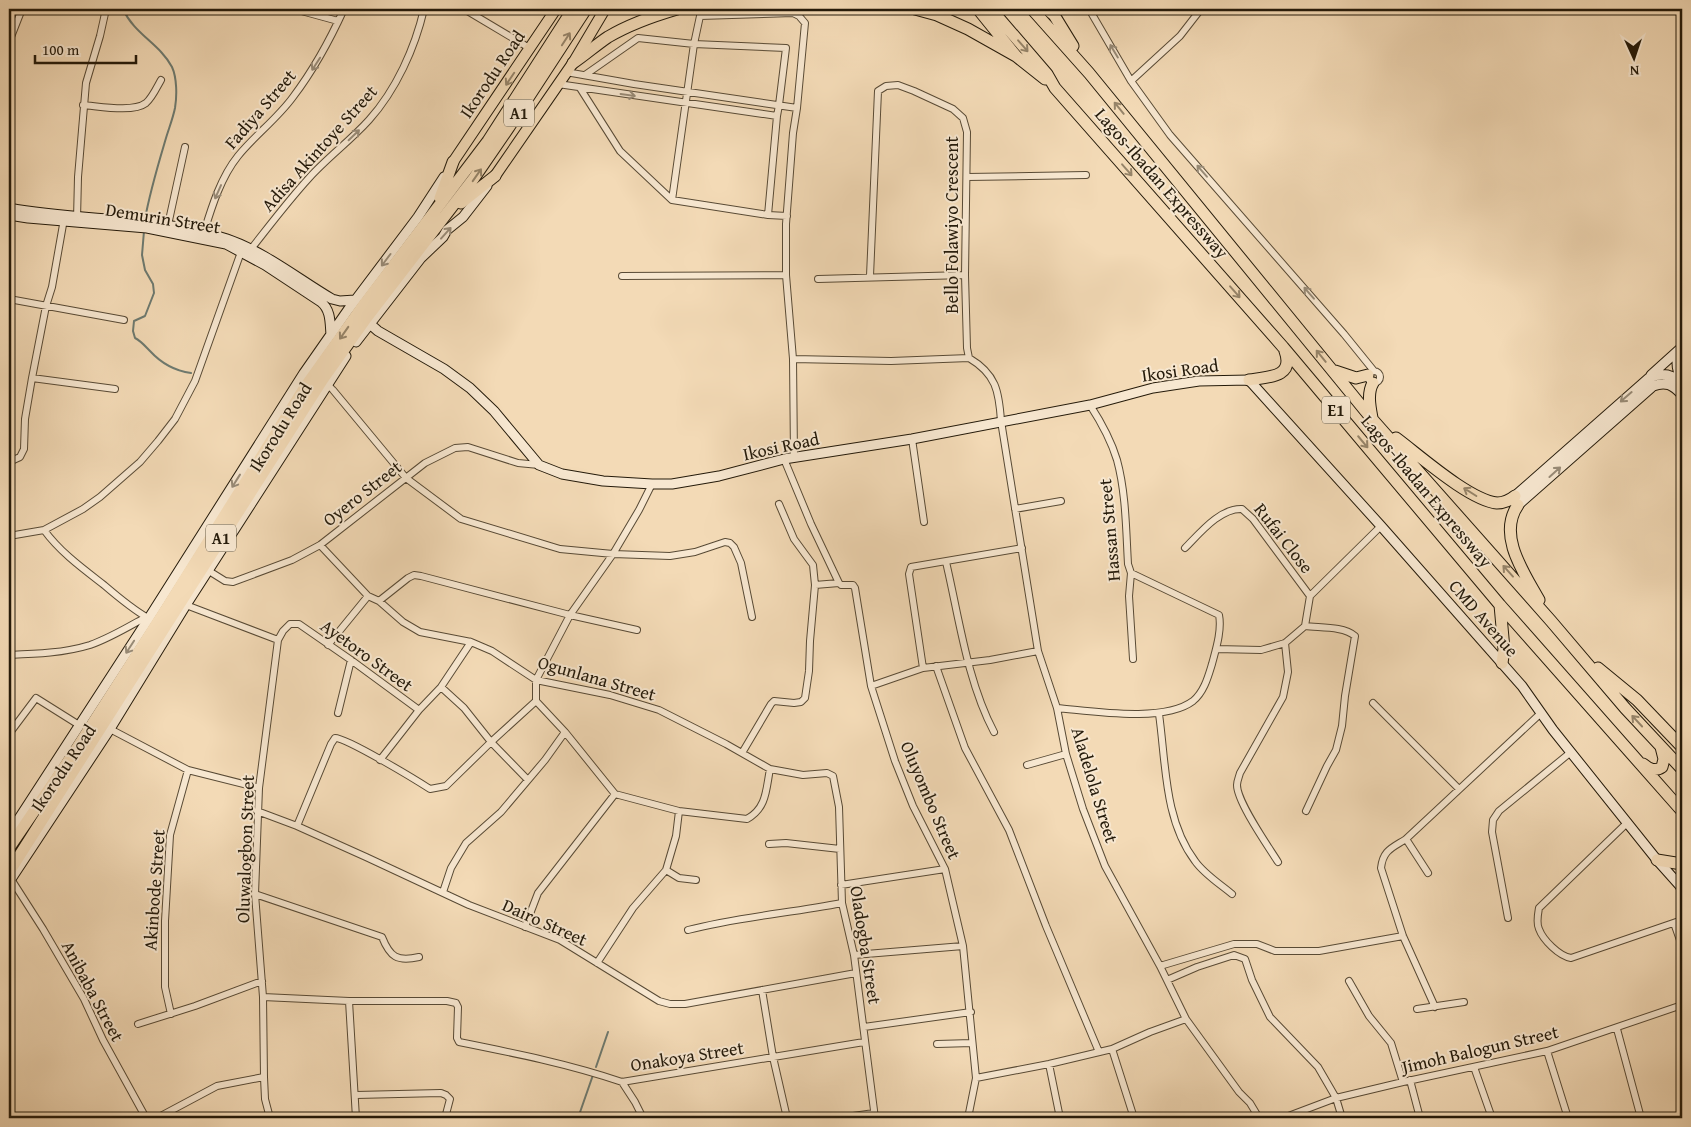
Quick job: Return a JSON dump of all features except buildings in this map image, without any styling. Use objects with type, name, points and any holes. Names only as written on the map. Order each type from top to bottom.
[{"type":"highway","name":"Ikorodu Road","points":[[9,848],[166,610],[360,302],[436,209],[488,141],[574,9]]},
{"type":"highway","name":"Ikorodu Road","points":[[10,878],[323,379],[365,320],[448,214],[509,127],[586,9]]},
{"type":"highway","points":[[570,68],[606,39],[626,27],[677,9]]},
{"type":"highway","points":[[915,9],[936,15],[968,29],[1016,56],[1055,88]]},
{"type":"highway","points":[[978,9],[1016,56]]},
{"type":"highway","name":"Lagos-Ibadan Expressway","points":[[991,9],[1047,74],[1055,88],[1283,347],[1500,605],[1682,810]]},
{"type":"highway","name":"Lagos-Ibadan Expressway","points":[[1032,9],[1089,73],[1372,419],[1660,747],[1682,769]]},
{"type":"highway","points":[[1050,11],[1089,73]]},
{"type":"highway","points":[[436,209],[453,162]]},
{"type":"highway","points":[[448,214],[495,176]]},
{"type":"highway","points":[[348,310],[359,308],[360,302]]},
{"type":"highway","points":[[1249,380],[1272,376],[1285,370],[1287,358],[1283,347]]},
{"type":"highway","points":[[1333,370],[1356,378],[1372,376],[1370,388],[1372,419],[1441,472],[1480,498],[1498,503],[1516,500],[1510,520],[1510,533],[1514,549],[1521,567],[1551,621]]},
{"type":"highway","points":[[1500,605],[1504,648],[1502,663]]},
{"type":"highway","points":[[1585,660],[1598,668],[1637,700],[1682,747]]},
{"type":"highway","points":[[1634,757],[1648,768],[1659,769],[1664,763],[1660,747]]},
{"type":"highway","points":[[1657,860],[1682,864]]},
{"type":"highway","points":[[1682,881],[1682,888]]},
{"type":"main road","name":"Ikorodu Road","points":[[453,162],[531,49],[556,9]]},
{"type":"main road","name":"Ikorodu Road","points":[[495,176],[570,68],[605,9]]},
{"type":"street","points":[[9,42],[22,9]]},
{"type":"street","points":[[77,219],[78,177],[87,74],[100,36],[106,9]]},
{"type":"street","points":[[294,9],[338,20]]},
{"type":"street","name":"Fadiya Street","points":[[204,232],[218,193],[238,156],[291,99],[318,62],[344,9]]},
{"type":"street","name":"Adisa Akintoye Street","points":[[251,249],[309,178],[369,120],[381,104],[393,86],[407,58],[424,9]]},
{"type":"street","points":[[464,9],[531,49]]},
{"type":"street","points":[[1088,9],[1131,81],[1170,135],[1344,334],[1372,376]]},
{"type":"street","points":[[1131,81],[1180,36],[1201,9]]},
{"type":"street","points":[[672,200],[700,12],[793,13],[805,23],[793,133],[787,216],[786,275],[793,359],[794,457]]},
{"type":"street","points":[[585,75],[638,38],[694,44],[786,48],[780,105],[777,116],[768,215]]},
{"type":"street","points":[[570,68],[585,75],[797,108]]},
{"type":"street","points":[[83,105],[137,107],[145,104],[161,80]]},
{"type":"street","points":[[558,84],[777,116]]},
{"type":"street","name":"Bello Folawiyo Crescent","points":[[870,276],[878,91],[886,86],[898,85],[953,109],[963,118],[967,132],[966,275],[967,348],[969,358]]},
{"type":"street","points":[[580,88],[620,151],[672,200],[768,215],[787,216]]},
{"type":"street","points":[[168,225],[185,147]]},
{"type":"street","name":"Ikorodu Road","points":[[360,302],[453,162]]},
{"type":"street","points":[[967,177],[1086,175]]},
{"type":"street","name":"Ikorodu Road","points":[[10,878],[110,729],[186,605],[351,348],[421,258],[443,237],[447,230],[463,217],[495,176]]},
{"type":"street","name":"Demurin Street","points":[[9,208],[64,218]]},
{"type":"street","name":"Demurin Street","points":[[9,215],[28,218],[64,218],[133,223],[226,244],[309,293],[326,306],[329,313],[331,335]]},
{"type":"street","points":[[10,462],[20,457],[24,449],[25,419],[32,378],[46,306],[52,287],[64,218]]},
{"type":"street","name":"Demurin Street","points":[[147,225],[168,225],[228,239],[251,249],[332,299],[360,302]]},
{"type":"street","points":[[9,536],[44,530],[83,509],[140,462],[175,418],[195,381],[241,252]]},
{"type":"street","points":[[622,276],[786,275]]},
{"type":"street","points":[[818,279],[870,276],[966,275]]},
{"type":"street","points":[[9,299],[124,320]]},
{"type":"street","name":"Ikorodu Road","points":[[9,834],[304,373],[348,310]]},
{"type":"street","name":"Ikosi Road","points":[[370,324],[378,331],[444,369],[470,388],[494,411],[539,465],[562,474],[603,481],[672,484],[720,476],[794,457],[912,438],[1090,405],[1153,388],[1198,381],[1249,380]]},
{"type":"street","points":[[1516,500],[1646,390],[1680,349]]},
{"type":"street","points":[[1680,349],[1677,357],[1678,379],[1682,395]]},
{"type":"street","points":[[793,359],[891,361],[969,358],[981,365],[994,381],[998,391],[1001,421]]},
{"type":"street","points":[[32,378],[115,389]]},
{"type":"street","points":[[1516,500],[1643,382],[1655,378],[1664,383],[1678,379]]},
{"type":"street","name":"CMD Avenue","points":[[1249,380],[1522,686],[1571,752],[1657,860],[1682,888]]},
{"type":"street","points":[[327,384],[406,478],[461,519],[560,549],[613,554],[670,556],[695,552],[725,542],[730,543],[734,547],[741,563],[752,616]]},
{"type":"street","name":"Hassan Street","points":[[1090,405],[1106,431],[1117,460],[1123,495],[1128,564],[1131,573],[1129,596],[1132,659]]},
{"type":"street","name":"Aladelola Street","points":[[1001,421],[1038,650],[1057,708],[1066,754],[1083,809],[1105,866],[1160,966],[1186,1019],[1239,1092],[1250,1103],[1259,1118]]},
{"type":"street","points":[[912,438],[924,522]]},
{"type":"street","name":"Oyero Street","points":[[209,571],[225,581],[233,582],[292,560],[320,545],[425,462],[455,448],[468,447],[518,463],[539,465]]},
{"type":"street","points":[[784,459],[811,524],[839,583],[814,585]]},
{"type":"street","points":[[652,484],[613,554],[570,615],[536,680],[536,702],[565,732],[615,794],[647,804],[680,811],[747,819],[756,814],[761,808],[770,769]]},
{"type":"street","points":[[1016,509],[1061,501]]},
{"type":"street","points":[[742,753],[774,701],[794,703],[801,702],[805,698],[810,671],[814,585],[813,564],[794,540],[779,504]]},
{"type":"street","name":"Rufai Close","points":[[1185,548],[1220,515],[1235,508],[1242,508],[1253,519],[1310,596]]},
{"type":"street","points":[[1216,648],[1260,650],[1285,643],[1305,626],[1310,596],[1381,526]]},
{"type":"street","points":[[9,655],[42,653],[89,645],[147,618],[124,602],[58,548],[44,530]]},
{"type":"street","name":"Ogunlana Street","points":[[320,545],[368,596],[379,601],[403,622],[420,632],[471,642],[492,651],[536,680],[610,695],[658,710],[770,769],[803,775],[827,774],[833,776]]},
{"type":"street","points":[[923,668],[910,570],[914,565],[946,562],[1022,548]]},
{"type":"street","points":[[946,562],[969,663],[985,715],[994,732]]},
{"type":"street","points":[[1057,708],[1159,714],[1177,710],[1193,701],[1202,690],[1208,678],[1216,648],[1220,620],[1218,615],[1131,573]]},
{"type":"street","points":[[379,601],[414,576],[637,630]]},
{"type":"street","name":"Oluyombo Street","points":[[839,583],[841,585],[853,585],[855,588],[871,686],[895,761],[913,806],[944,869],[963,946],[976,1078],[968,1118]]},
{"type":"street","points":[[328,645],[368,596]]},
{"type":"street","points":[[186,605],[278,640]]},
{"type":"street","name":"Ayetoro Street","points":[[278,640],[290,624],[299,624],[419,710]]},
{"type":"street","points":[[1305,626],[1344,630],[1355,636],[1342,726],[1336,750],[1306,811]]},
{"type":"street","name":"Oluwalogbon Street","points":[[270,1118],[265,1099],[263,997],[255,894],[259,788],[278,640]]},
{"type":"street","points":[[380,760],[419,710],[441,687],[471,642]]},
{"type":"street","points":[[1278,862],[1250,816],[1239,795],[1237,786],[1240,773],[1283,697],[1288,672],[1285,643]]},
{"type":"street","points":[[871,686],[923,668],[969,663],[1038,650]]},
{"type":"street","points":[[338,713],[351,660]]},
{"type":"street","points":[[936,666],[964,748],[1009,830],[1046,926],[1099,1052]]},
{"type":"street","points":[[441,687],[464,708],[491,742],[528,780]]},
{"type":"street","points":[[9,734],[36,698],[80,725]]},
{"type":"street","points":[[297,826],[335,738],[380,760],[430,789],[437,789],[446,786],[536,702]]},
{"type":"street","points":[[1373,703],[1459,789]]},
{"type":"street","points":[[1435,1007],[1404,936],[1381,868],[1382,858],[1386,852],[1406,839],[1541,713]]},
{"type":"street","points":[[1159,714],[1167,785],[1174,817],[1195,862],[1232,894]]},
{"type":"street","points":[[110,729],[188,770],[259,788]]},
{"type":"street","points":[[443,892],[451,868],[466,843],[501,812],[565,732]]},
{"type":"street","points":[[1508,918],[1492,832],[1493,820],[1499,811],[1571,752]]},
{"type":"street","points":[[1027,765],[1066,754]]},
{"type":"street","name":"Akinbode Street","points":[[171,1014],[165,987],[164,966],[170,835],[188,770]]},
{"type":"street","name":"Oladogba Street","points":[[833,776],[840,807],[842,903],[854,955],[874,1115]]},
{"type":"street","points":[[526,927],[538,894],[615,794]]},
{"type":"street","name":"Dairo Street","points":[[257,811],[297,826],[469,905],[560,940],[645,994],[670,1004],[685,1004],[856,973]]},
{"type":"street","points":[[597,963],[633,908],[666,870],[676,836],[680,811]]},
{"type":"street","points":[[1628,822],[1539,908],[1538,929],[1558,953],[1571,958],[1682,920]]},
{"type":"street","points":[[1406,839],[1428,873]]},
{"type":"street","points":[[770,844],[786,843],[840,849]]},
{"type":"street","points":[[841,885],[944,869]]},
{"type":"street","points":[[666,870],[679,878],[696,880]]},
{"type":"street","name":"Anibaba Street","points":[[10,878],[43,929],[84,999],[103,1040],[146,1118]]},
{"type":"street","points":[[255,894],[382,937],[388,951],[396,957],[409,959],[419,957]]},
{"type":"street","points":[[688,930],[842,903]]},
{"type":"street","points":[[1674,923],[1682,946]]},
{"type":"street","points":[[1160,966],[1234,944],[1257,944],[1275,951],[1312,951],[1404,936]]},
{"type":"street","points":[[854,955],[963,946]]},
{"type":"street","points":[[1167,980],[1197,967],[1234,955],[1245,959],[1252,980],[1270,1017],[1318,1066],[1336,1098],[1342,1118]]},
{"type":"street","points":[[138,1024],[195,1006],[262,981]]},
{"type":"street","points":[[1349,981],[1369,1016],[1391,1043],[1420,1118]]},
{"type":"street","points":[[762,990],[773,1057],[787,1118]]},
{"type":"street","points":[[263,997],[349,1000],[356,1118]]},
{"type":"street","name":"Onakoya Street","points":[[349,1000],[447,1001],[456,1003],[458,1007],[457,1038],[459,1042],[544,1059],[622,1082],[864,1042]]},
{"type":"street","points":[[1417,1010],[1464,1002]]},
{"type":"street","name":"Jimoh Balogun Street","points":[[1283,1118],[1336,1098],[1547,1051],[1617,1029],[1682,1005]]},
{"type":"street","points":[[864,1027],[971,1012]]},
{"type":"street","points":[[976,1078],[1049,1064],[1112,1049],[1142,1035],[1186,1019]]},
{"type":"street","points":[[1617,1029],[1641,1118]]},
{"type":"street","points":[[937,1044],[972,1043]]},
{"type":"street","points":[[1112,1049],[1134,1118]]},
{"type":"street","points":[[1547,1051],[1568,1118]]},
{"type":"street","points":[[1049,1064],[1060,1118]]},
{"type":"street","points":[[1474,1067],[1492,1118]]},
{"type":"street","points":[[157,1118],[217,1086],[264,1077]]},
{"type":"street","points":[[622,1082],[636,1102],[643,1118]]},
{"type":"street","points":[[356,1095],[441,1093],[450,1099],[445,1118]]},
{"type":"street","points":[[838,1118],[874,1115]]},
{"type":"waterway","points":[[123,9],[140,32],[167,59],[174,71],[176,82],[175,108],[154,178],[145,219]]},
{"type":"waterway","points":[[144,231],[142,255],[145,270],[153,284],[154,293],[145,316],[134,321],[133,331],[135,338],[164,363],[191,373]]},
{"type":"waterway","points":[[596,1067],[608,1032]]},
{"type":"waterway","points":[[578,1118],[593,1075]]}]
